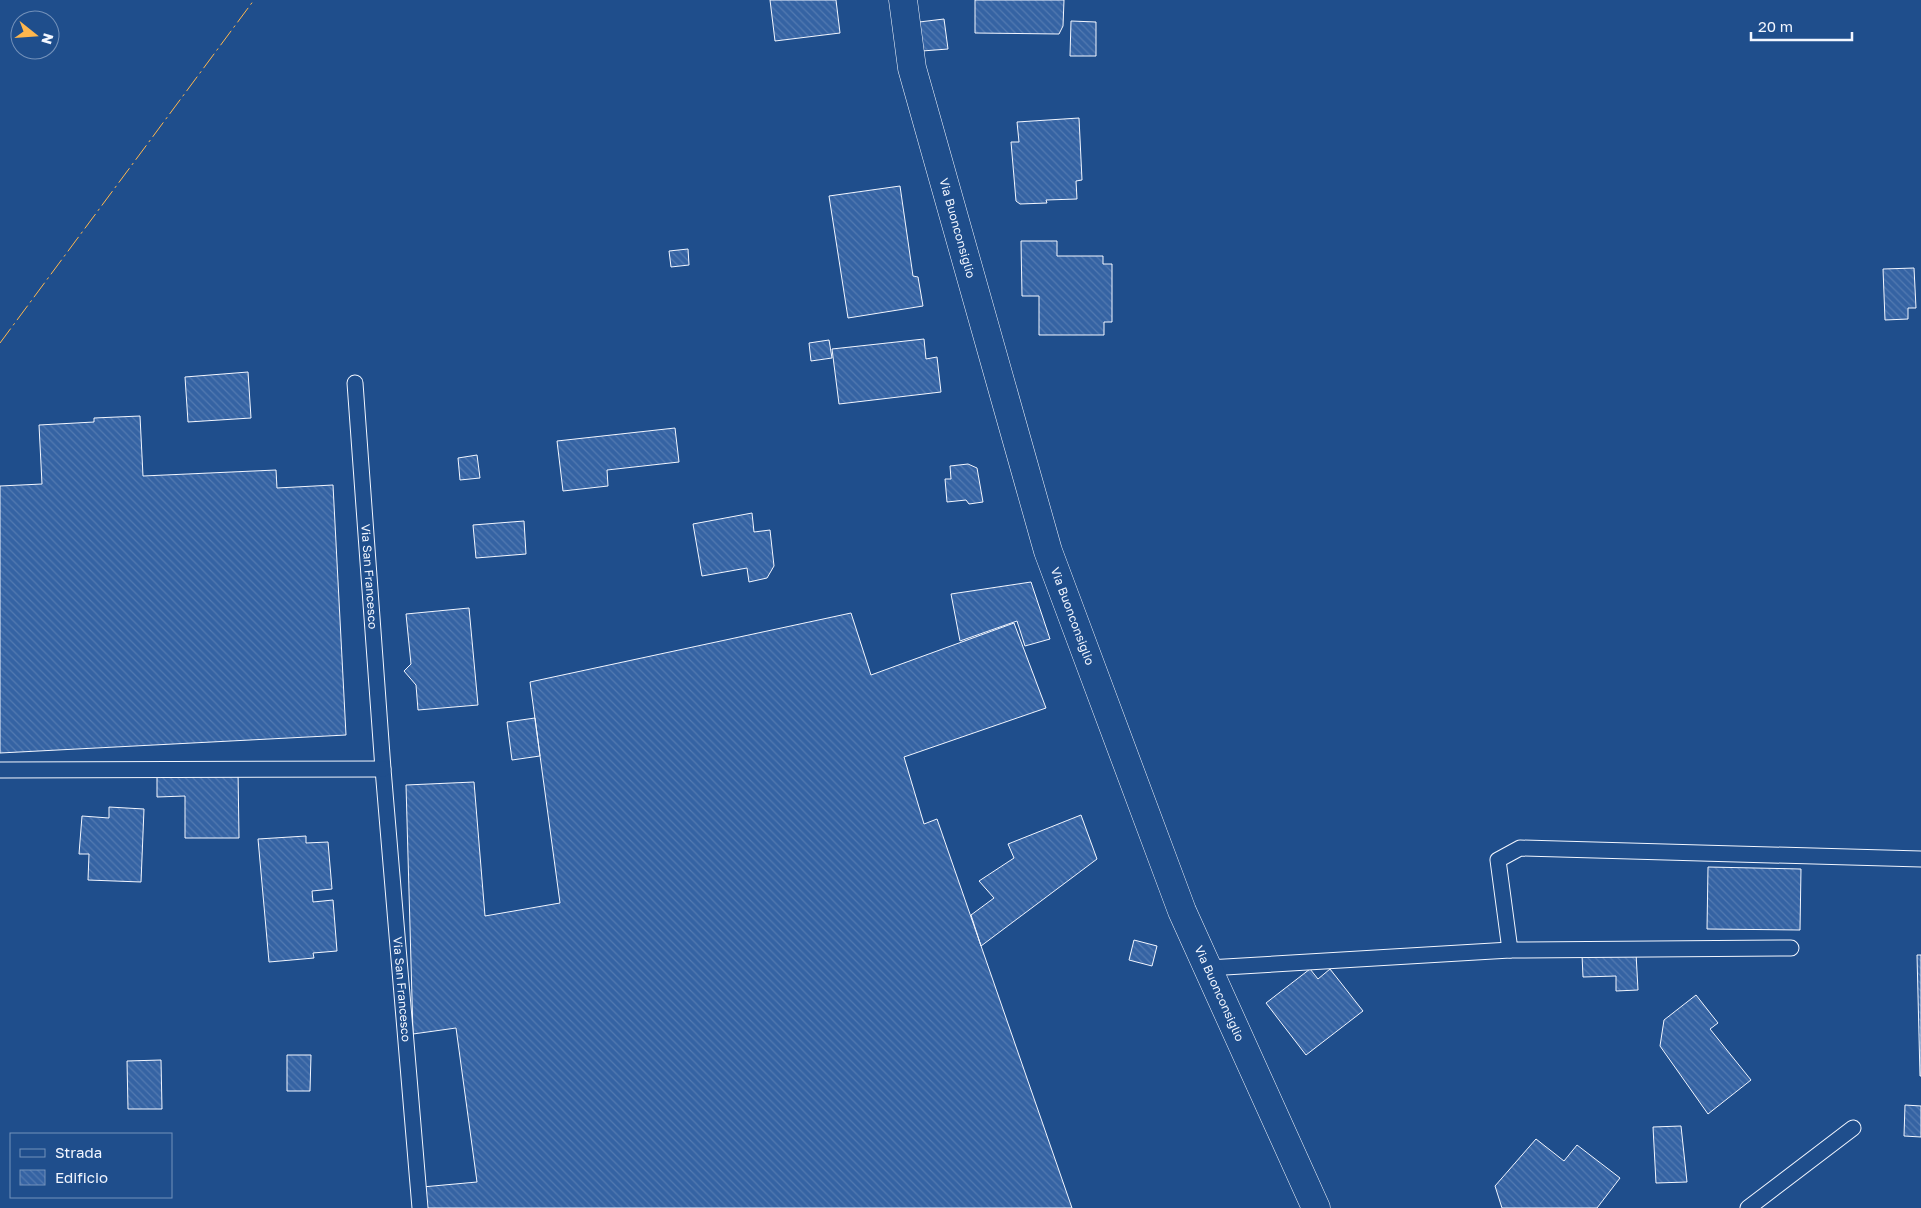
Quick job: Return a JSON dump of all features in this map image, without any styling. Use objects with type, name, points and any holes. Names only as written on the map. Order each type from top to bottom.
[{"type":"street","name":"Via Buonconsiglio","points":[[902,0],[912,68],[1048,551],[1182,911],[1316,1208]]},
{"type":"lane","name":"Via San Francesco","points":[[355,383],[383,769],[420,1208]]},
{"type":"lane","points":[[0,770],[383,769]]},
{"type":"lane","points":[[1510,950],[1498,860],[1520,848],[1921,859]]},
{"type":"lane","points":[[1208,968],[1510,950],[1791,948]]},
{"type":"lane","points":[[1748,1208],[1853,1128]]},
{"type":"building","points":[[770,0],[836,0],[840,33],[775,41]]},
{"type":"building","points":[[975,0],[1064,0],[1063,26],[1059,34],[975,33]]},
{"type":"building","points":[[944,19],[948,49],[922,51],[919,22]]},
{"type":"building","points":[[1071,21],[1096,22],[1096,56],[1070,56]]},
{"type":"building","points":[[1079,118],[1082,180],[1076,181],[1077,199],[1046,200],[1047,203],[1020,204],[1016,201],[1011,142],[1019,142],[1017,122]]},
{"type":"building","points":[[900,186],[913,276],[918,277],[923,306],[848,318],[829,196]]},
{"type":"building","points":[[1021,241],[1057,241],[1057,256],[1103,256],[1103,264],[1112,264],[1112,322],[1104,322],[1104,335],[1039,335],[1039,296],[1022,296]]},
{"type":"building","points":[[688,249],[689,265],[671,267],[669,251]]},
{"type":"building","points":[[1914,268],[1916,308],[1908,308],[1908,319],[1885,320],[1883,269]]},
{"type":"building","points":[[924,339],[926,359],[937,357],[941,392],[839,404],[832,349]]},
{"type":"building","points":[[829,340],[832,358],[811,361],[809,343]]},
{"type":"building","points":[[248,372],[251,418],[188,422],[185,377]]},
{"type":"building","points":[[140,416],[143,476],[276,470],[277,488],[333,485],[346,735],[0,753],[0,486],[42,484],[39,425],[94,422],[94,418]]},
{"type":"building","points":[[675,428],[679,462],[607,470],[608,486],[563,491],[557,441]]},
{"type":"building","points":[[477,455],[480,478],[460,480],[458,458]]},
{"type":"building","points":[[968,464],[977,468],[983,502],[969,504],[966,500],[947,502],[945,479],[951,479],[950,466]]},
{"type":"building","points":[[752,513],[754,532],[770,530],[774,566],[767,578],[749,582],[747,568],[702,576],[693,524]]},
{"type":"building","points":[[524,521],[526,554],[476,558],[473,525]]},
{"type":"building","points":[[1031,582],[1050,639],[1025,646],[1017,621],[960,641],[951,594]]},
{"type":"building","points":[[469,608],[478,705],[418,710],[416,685],[404,671],[411,664],[406,614]]},
{"type":"building","points":[[851,613],[871,675],[1014,623],[1046,708],[904,757],[924,824],[937,819],[1072,1208],[424,1208],[422,1187],[477,1182],[456,1028],[413,1034],[406,785],[474,782],[485,916],[560,903],[530,682]]},
{"type":"building","points":[[535,718],[540,756],[512,760],[507,722]]},
{"type":"building","points":[[238,770],[239,838],[185,838],[185,796],[157,797],[157,771]]},
{"type":"building","points":[[109,807],[144,809],[141,882],[88,880],[89,854],[79,854],[82,816],[109,818]]},
{"type":"building","points":[[1081,815],[1097,859],[981,946],[971,915],[994,898],[979,881],[1014,858],[1008,844]]},
{"type":"building","points":[[306,836],[306,843],[328,842],[332,889],[312,891],[313,902],[333,900],[337,951],[313,953],[314,958],[269,962],[258,839]]},
{"type":"building","points":[[1708,867],[1801,869],[1800,930],[1707,929]]},
{"type":"building","points":[[1134,940],[1157,946],[1152,966],[1129,960]]},
{"type":"building","points":[[1636,953],[1638,990],[1616,991],[1616,976],[1583,977],[1582,955]]},
{"type":"building","points":[[1917,955],[1921,955],[1921,1076],[1920,1076]]},
{"type":"building","points":[[1310,969],[1318,979],[1330,969],[1363,1011],[1306,1055],[1266,1003]]},
{"type":"building","points":[[1696,995],[1718,1023],[1710,1029],[1751,1080],[1708,1114],[1660,1046],[1664,1020]]},
{"type":"building","points":[[287,1055],[311,1055],[310,1091],[287,1091]]},
{"type":"building","points":[[161,1060],[162,1109],[128,1109],[127,1061]]},
{"type":"building","points":[[1905,1105],[1921,1106],[1921,1137],[1904,1136]]},
{"type":"building","points":[[1681,1126],[1687,1182],[1656,1183],[1653,1127]]},
{"type":"building","points":[[1536,1139],[1564,1161],[1577,1145],[1620,1178],[1597,1208],[1502,1208],[1495,1186]]},
{"type":"power","points":[[0,343],[254,0]]}]
